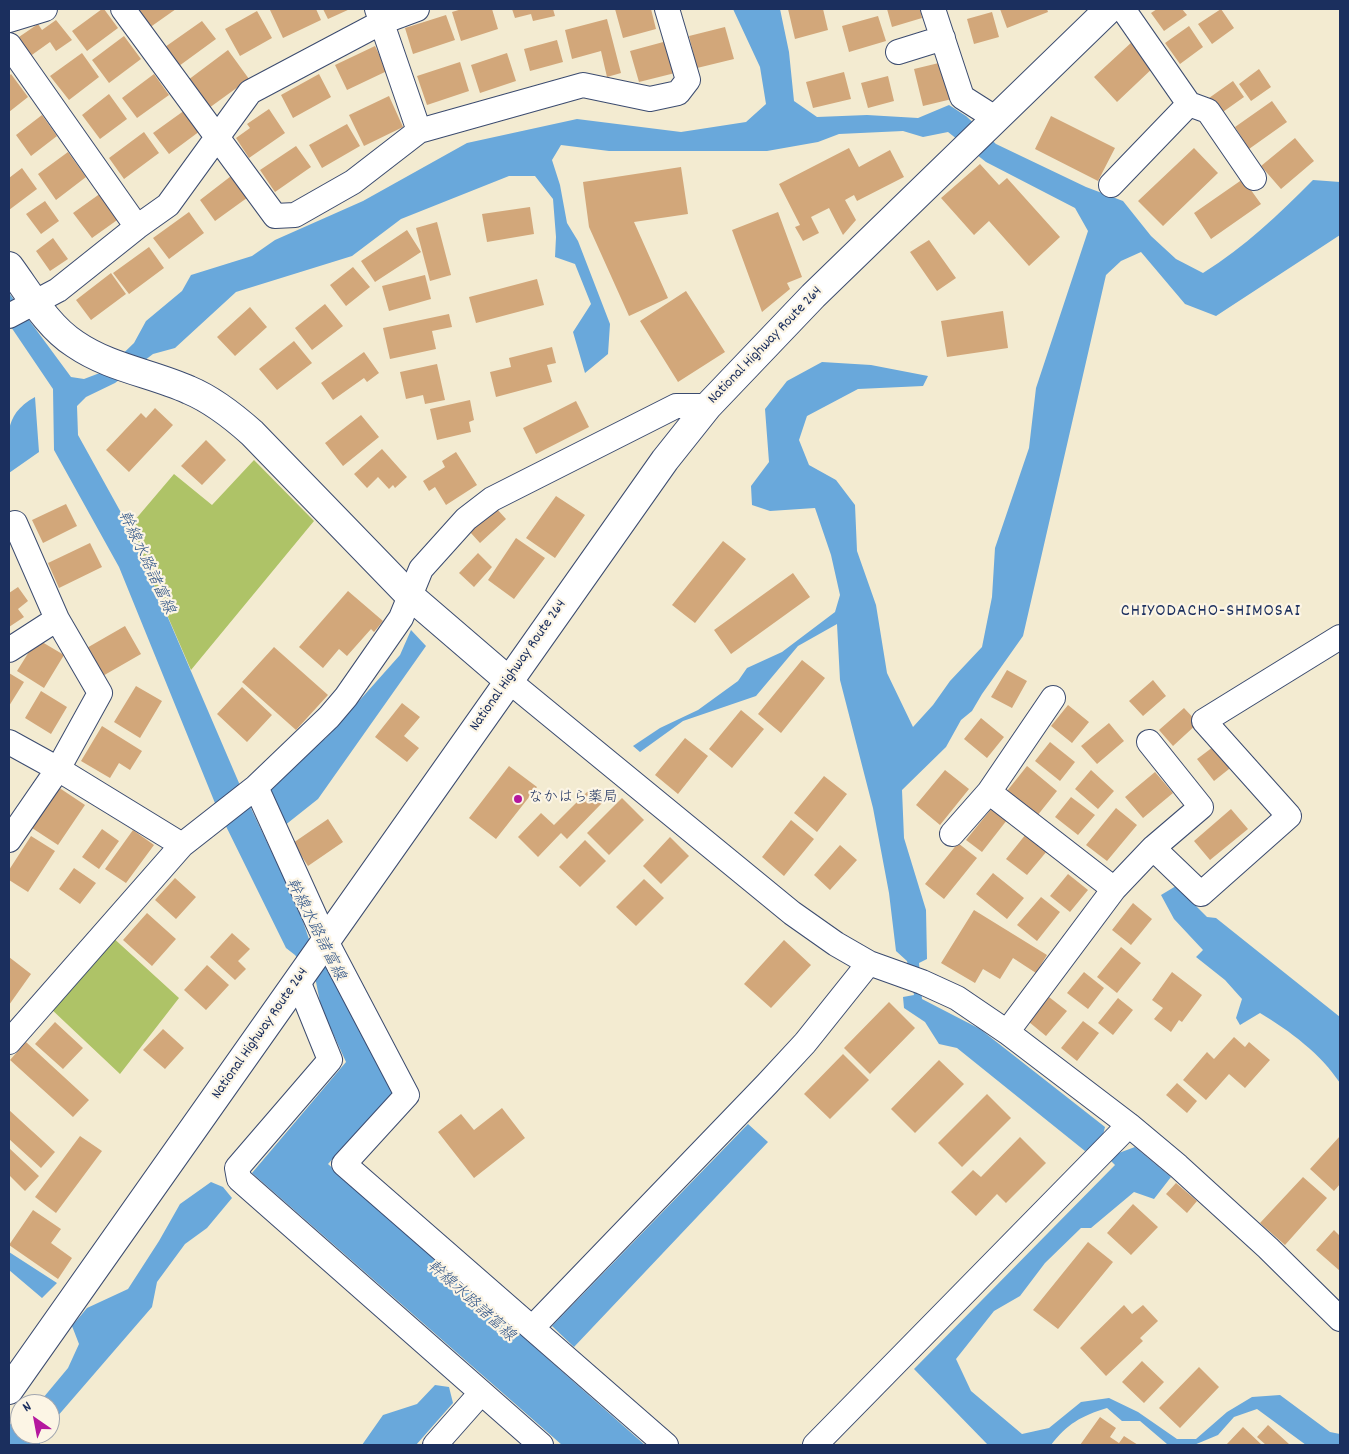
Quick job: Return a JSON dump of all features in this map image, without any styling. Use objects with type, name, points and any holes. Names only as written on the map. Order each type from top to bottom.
[{"type":"main road","name":"National Highway Route 264","points":[[9,1390],[509,681],[666,460],[708,406],[813,296],[1109,9]]},
{"type":"main road","points":[[9,266],[52,324],[75,344],[104,360],[133,372],[189,390],[226,410],[252,433],[409,595],[509,681]]},
{"type":"street","points":[[9,20],[45,9]]},
{"type":"street","points":[[122,9],[275,216],[295,215],[353,182],[420,131],[583,85],[650,99],[678,93],[688,80],[667,9]]},
{"type":"street","points":[[9,316],[58,290],[137,227],[168,205],[218,140],[250,92],[380,16],[417,9]]},
{"type":"street","points":[[934,9],[962,97],[991,122]]},
{"type":"street","points":[[1123,9],[1190,104],[1208,111],[1254,178]]},
{"type":"street","points":[[380,16],[420,131]]},
{"type":"street","points":[[898,52],[943,38]]},
{"type":"street","points":[[9,45],[137,227]]},
{"type":"street","points":[[1111,185],[1190,104]]},
{"type":"street","points":[[9,1042],[182,845],[214,822],[256,787],[329,717],[346,697],[401,618],[421,569],[466,519],[492,499],[676,406],[708,406]]},
{"type":"street","points":[[9,840],[58,769],[100,693],[57,619],[15,523]]},
{"type":"street","points":[[9,650],[57,619]]},
{"type":"street","points":[[1153,848],[1200,894],[1289,816],[1204,721],[1340,636]]},
{"type":"street","points":[[509,681],[792,913],[836,944],[869,963],[957,998],[1007,1032],[1129,1125],[1178,1166],[1268,1248],[1340,1319]]},
{"type":"street","points":[[952,834],[989,792],[1053,698]]},
{"type":"street","points":[[9,742],[58,769],[182,845]]},
{"type":"street","points":[[1007,1032],[1114,889],[1153,848],[1201,807],[1149,742]]},
{"type":"street","points":[[256,787],[326,941],[407,1095],[344,1164],[666,1445]]},
{"type":"street","points":[[989,792],[1114,889]]},
{"type":"street","points":[[533,1327],[805,1043],[869,963]]},
{"type":"street","points":[[298,981],[330,1060],[237,1168],[238,1179],[541,1445]]},
{"type":"street","points":[[815,1445],[1129,1125]]},
{"type":"street","points":[[435,1445],[481,1393]]},
{"type":"green space","points":[[254,460],[314,521],[191,670],[129,527],[174,474],[212,505]]},
{"type":"green space","points":[[110,935],[179,998],[120,1074],[49,1007]]},
{"type":"water","name":"幹線水路諸富線","points":[[733,9],[780,9],[789,52],[794,101],[817,117],[867,115],[918,118],[949,105],[966,116],[996,144],[1086,187],[1123,201],[1151,236],[1176,259],[1203,273],[1247,241],[1313,180],[1340,182],[1340,235],[1216,316],[1185,304],[1141,252],[1121,261],[1106,275],[1023,636],[972,711],[961,720],[946,747],[902,790],[904,838],[926,910],[927,959],[919,963],[922,999],[980,1029],[1105,1127],[1102,1139],[1116,1154],[1135,1147],[1171,1177],[1154,1199],[1134,1192],[1091,1228],[1081,1228],[1045,1263],[1020,1296],[994,1311],[956,1359],[971,1391],[1022,1434],[1049,1428],[1081,1402],[1109,1398],[1138,1412],[1177,1439],[1196,1439],[1227,1412],[1252,1397],[1280,1395],[1330,1432],[1340,1434],[1340,1445],[1306,1445],[1257,1409],[1234,1417],[1218,1435],[1194,1445],[1167,1444],[1140,1421],[1122,1421],[1107,1408],[1075,1422],[1063,1431],[1051,1445],[988,1445],[914,1369],[1115,1165],[1095,1145],[1085,1151],[957,1048],[939,1044],[925,1022],[904,1008],[903,997],[914,995],[907,961],[896,951],[889,893],[873,808],[840,680],[837,624],[798,646],[756,696],[683,721],[640,752],[633,746],[660,728],[698,710],[738,681],[747,668],[782,652],[835,612],[840,595],[831,555],[815,508],[770,511],[752,505],[751,486],[769,462],[765,409],[787,381],[822,362],[871,365],[928,376],[923,386],[858,389],[807,416],[799,440],[809,465],[836,480],[855,505],[857,551],[876,605],[887,673],[913,727],[933,705],[950,681],[982,647],[992,597],[995,548],[1029,448],[1036,388],[1088,231],[1075,208],[986,162],[948,132],[923,137],[903,131],[839,134],[818,142],[767,151],[609,151],[561,145],[552,160],[560,185],[567,223],[578,241],[610,324],[608,354],[585,373],[573,332],[591,304],[575,264],[555,257],[556,237],[553,199],[535,176],[509,176],[401,219],[352,256],[236,292],[175,348],[153,354],[115,383],[86,397],[77,406],[78,435],[129,527],[239,783],[299,910],[310,942],[333,972],[393,1093],[328,1164],[645,1445],[562,1445],[252,1173],[346,1062],[321,1007],[316,982],[295,955],[286,948],[217,808],[119,567],[54,450],[53,389],[9,324],[9,293],[71,377],[84,379],[105,371],[134,343],[146,321],[182,291],[191,275],[252,256],[275,240],[363,201],[467,143],[577,119],[681,132],[746,122],[766,104],[760,67]]},
{"type":"water","points":[[35,397],[39,452],[9,473],[8,439],[12,420],[24,404]]},
{"type":"water","points":[[411,630],[426,646],[318,799],[284,826],[275,807],[269,787],[310,749],[326,738],[400,655]]},
{"type":"water","points":[[1176,886],[1207,917],[1216,918],[1340,1017],[1340,1083],[1324,1062],[1304,1044],[1260,1013],[1240,1025],[1236,1018],[1242,999],[1225,980],[1196,957],[1203,950],[1174,919],[1161,895]]},
{"type":"water","points":[[748,1124],[768,1142],[574,1347],[552,1326]]},
{"type":"water","points":[[211,1182],[223,1187],[232,1198],[207,1228],[185,1244],[157,1282],[152,1307],[60,1413],[60,1394],[46,1394],[68,1368],[79,1344],[72,1326],[87,1308],[128,1289],[180,1204]]},
{"type":"water","points":[[9,1252],[57,1283],[42,1298],[9,1270]]},
{"type":"water","points":[[435,1385],[449,1387],[453,1403],[416,1445],[362,1445],[383,1415],[417,1404]]},
{"type":"water","points":[[9,1425],[10,1444],[40,1445],[9,1445]]},
{"type":"building","points":[[104,9],[118,28],[87,51],[72,31]]},
{"type":"building","points":[[135,9],[176,9],[149,28]]},
{"type":"building","points":[[316,9],[321,20],[283,38],[270,10]]},
{"type":"building","points":[[323,9],[350,9],[328,19]]},
{"type":"building","points":[[462,9],[492,9],[498,29],[461,41],[452,12]]},
{"type":"building","points":[[512,9],[553,9],[555,16],[533,21],[531,14],[515,18]]},
{"type":"building","points":[[615,9],[651,9],[656,29],[623,38]]},
{"type":"building","points":[[788,9],[823,9],[828,30],[795,39]]},
{"type":"building","points":[[887,9],[920,9],[922,18],[892,27]]},
{"type":"building","points":[[1000,9],[1047,9],[1048,12],[1007,28]]},
{"type":"building","points":[[1157,9],[1182,9],[1187,15],[1164,31],[1151,13]]},
{"type":"building","points":[[1221,9],[1234,28],[1212,44],[1198,24]]},
{"type":"building","points":[[257,11],[272,38],[240,56],[225,29]]},
{"type":"building","points":[[992,12],[999,37],[974,44],[967,19]]},
{"type":"building","points":[[446,15],[455,40],[413,54],[405,28]]},
{"type":"building","points":[[878,16],[886,41],[849,52],[842,26]]},
{"type":"building","points":[[607,19],[621,73],[607,77],[601,51],[572,59],[565,30]]},
{"type":"building","points":[[56,20],[72,40],[56,51],[50,42],[29,57],[16,39],[38,24],[42,30]]},
{"type":"building","points":[[202,21],[216,39],[179,66],[165,47]]},
{"type":"building","points":[[1189,26],[1203,47],[1180,64],[1165,43]]},
{"type":"building","points":[[725,27],[734,59],[697,68],[689,36]]},
{"type":"building","points":[[124,36],[141,59],[109,83],[92,60]]},
{"type":"building","points":[[557,40],[563,62],[530,71],[524,49]]},
{"type":"building","points":[[667,41],[675,73],[639,82],[630,51]]},
{"type":"building","points":[[1133,41],[1156,65],[1117,102],[1094,77]]},
{"type":"building","points":[[375,46],[387,71],[347,90],[335,65]]},
{"type":"building","points":[[228,50],[249,79],[209,108],[188,80]]},
{"type":"building","points":[[82,53],[99,77],[69,100],[50,76]]},
{"type":"building","points":[[507,53],[516,81],[480,93],[471,65]]},
{"type":"building","points":[[460,62],[469,91],[427,105],[417,76]]},
{"type":"building","points":[[943,62],[952,99],[923,106],[914,69]]},
{"type":"building","points":[[1259,69],[1271,87],[1251,101],[1239,84]]},
{"type":"building","points":[[844,72],[851,99],[813,108],[806,82]]},
{"type":"building","points":[[11,74],[28,97],[9,112],[9,76]]},
{"type":"building","points":[[154,74],[169,95],[137,118],[122,98]]},
{"type":"building","points":[[319,74],[331,97],[293,118],[281,95]]},
{"type":"building","points":[[888,76],[894,101],[868,108],[861,83]]},
{"type":"building","points":[[1233,81],[1244,97],[1220,114],[1209,98]]},
{"type":"building","points":[[109,94],[127,119],[100,139],[82,115]]},
{"type":"building","points":[[389,96],[403,127],[364,146],[349,115]]},
{"type":"building","points":[[1272,101],[1287,122],[1249,149],[1235,127]]},
{"type":"building","points":[[269,109],[285,133],[249,158],[236,138],[250,128],[247,124]]},
{"type":"building","points":[[185,110],[200,131],[169,154],[153,133]]},
{"type":"building","points":[[42,115],[57,136],[31,156],[16,135]]},
{"type":"building","points":[[1051,116],[1115,148],[1098,181],[1035,149]]},
{"type":"building","points":[[347,124],[360,146],[322,168],[309,145]]},
{"type":"building","points":[[144,132],[159,153],[124,179],[109,158]]},
{"type":"building","points":[[1295,138],[1314,161],[1281,189],[1261,166]]},
{"type":"building","points":[[296,146],[311,167],[275,192],[260,170]]},
{"type":"building","points":[[849,148],[859,167],[890,150],[904,177],[857,201],[854,195],[845,200],[856,220],[843,235],[829,208],[811,217],[819,233],[803,241],[795,227],[800,225],[779,184]]},
{"type":"building","points":[[1194,148],[1218,173],[1163,226],[1138,201]]},
{"type":"building","points":[[68,152],[86,177],[56,200],[38,174]]},
{"type":"building","points":[[980,164],[999,185],[1007,178],[1060,237],[1029,266],[989,221],[974,235],[941,198]]},
{"type":"building","points":[[681,167],[688,214],[634,222],[668,298],[629,316],[589,227],[583,182]]},
{"type":"building","points":[[22,168],[37,189],[9,210],[9,178]]},
{"type":"building","points":[[235,173],[251,195],[215,221],[200,200]]},
{"type":"building","points":[[1243,179],[1261,204],[1211,239],[1194,213]]},
{"type":"building","points":[[101,193],[120,218],[92,238],[73,213]]},
{"type":"building","points":[[45,201],[59,221],[41,234],[26,214]]},
{"type":"building","points":[[530,207],[534,234],[487,242],[482,214]]},
{"type":"building","points":[[189,212],[204,233],[169,259],[153,238]]},
{"type":"building","points":[[778,212],[802,277],[787,283],[790,289],[762,312],[732,230]]},
{"type":"building","points":[[437,222],[451,275],[430,281],[416,228]]},
{"type":"building","points":[[407,230],[421,252],[375,282],[361,261]]},
{"type":"building","points":[[53,238],[68,259],[50,271],[36,251]]},
{"type":"building","points":[[929,240],[956,278],[937,291],[910,252]]},
{"type":"building","points":[[149,247],[164,268],[129,294],[113,273]]},
{"type":"building","points":[[353,267],[370,287],[346,306],[330,285]]},
{"type":"building","points":[[111,273],[126,294],[91,320],[76,300]]},
{"type":"building","points":[[425,275],[431,299],[389,311],[382,286]]},
{"type":"building","points":[[537,279],[544,305],[476,323],[469,297]]},
{"type":"building","points":[[686,291],[725,352],[678,382],[640,321]]},
{"type":"building","points":[[325,304],[343,326],[312,350],[295,328]]},
{"type":"building","points":[[250,307],[267,327],[235,356],[217,337]]},
{"type":"building","points":[[1003,311],[1008,348],[947,357],[941,321]]},
{"type":"building","points":[[449,314],[452,327],[432,331],[436,349],[390,359],[383,328]]},
{"type":"building","points":[[294,341],[312,363],[277,390],[259,369]]},
{"type":"building","points":[[552,347],[556,363],[547,365],[552,382],[496,397],[490,372],[511,367],[509,358]]},
{"type":"building","points":[[364,352],[379,373],[367,382],[364,378],[333,400],[321,383]]},
{"type":"building","points":[[437,364],[445,400],[425,404],[423,395],[406,399],[400,372]]},
{"type":"building","points":[[470,400],[474,420],[469,422],[471,432],[437,440],[430,409]]},
{"type":"building","points":[[576,401],[589,427],[536,454],[523,428]]},
{"type":"building","points":[[155,408],[173,425],[129,472],[106,450],[141,413],[146,418]]},
{"type":"building","points":[[361,415],[379,437],[343,466],[325,443]]},
{"type":"building","points":[[206,440],[226,460],[202,485],[181,466]]},
{"type":"building","points":[[382,449],[407,477],[395,488],[393,485],[389,489],[378,477],[367,488],[354,474]]},
{"type":"building","points":[[456,452],[477,485],[446,505],[435,487],[429,491],[423,481],[445,467],[442,461]]},
{"type":"building","points":[[556,496],[585,515],[555,558],[526,538]]},
{"type":"building","points":[[66,504],[77,526],[43,543],[32,520]]},
{"type":"building","points":[[496,508],[506,519],[480,543],[470,532]]},
{"type":"building","points":[[516,538],[545,558],[514,599],[488,580]]},
{"type":"building","points":[[723,541],[746,559],[695,623],[672,605]]},
{"type":"building","points":[[90,543],[102,567],[59,588],[48,563]]},
{"type":"building","points":[[478,553],[492,567],[474,587],[459,573]]},
{"type":"building","points":[[793,573],[810,597],[731,654],[714,630]]},
{"type":"building","points":[[18,587],[28,601],[18,609],[24,617],[9,627],[9,593]]},
{"type":"building","points":[[348,591],[383,621],[374,632],[371,629],[347,656],[339,649],[323,668],[299,647]]},
{"type":"building","points":[[125,626],[141,654],[101,677],[85,649]]},
{"type":"building","points":[[37,639],[64,655],[44,688],[17,671]]},
{"type":"building","points":[[274,647],[328,695],[296,730],[242,682]]},
{"type":"building","points":[[802,660],[825,678],[781,733],[758,714]]},
{"type":"building","points":[[1007,670],[1027,681],[1012,708],[991,697]]},
{"type":"building","points":[[9,673],[24,682],[9,706]]},
{"type":"building","points":[[1153,680],[1166,696],[1143,716],[1129,701]]},
{"type":"building","points":[[136,686],[162,701],[140,738],[114,722]]},
{"type":"building","points":[[242,687],[272,715],[247,742],[217,714]]},
{"type":"building","points":[[41,691],[67,707],[51,734],[25,718]]},
{"type":"building","points":[[402,703],[420,717],[404,736],[419,748],[407,762],[375,737]]},
{"type":"building","points":[[1068,705],[1089,722],[1072,743],[1051,726]]},
{"type":"building","points":[[1184,708],[1198,723],[1173,746],[1159,730]]},
{"type":"building","points":[[741,710],[764,729],[732,768],[709,749]]},
{"type":"building","points":[[981,718],[1004,737],[987,758],[964,739]]},
{"type":"building","points":[[1109,723],[1124,741],[1097,764],[1081,746]]},
{"type":"building","points":[[102,726],[142,751],[130,770],[119,763],[110,778],[81,761]]},
{"type":"building","points":[[685,738],[708,756],[678,794],[655,775]]},
{"type":"building","points":[[1050,742],[1075,762],[1060,781],[1035,761]]},
{"type":"building","points":[[1217,744],[1234,765],[1214,781],[1197,759]]},
{"type":"building","points":[[509,766],[537,787],[496,839],[469,818]]},
{"type":"building","points":[[1027,766],[1057,791],[1037,816],[1007,791]]},
{"type":"building","points":[[945,770],[969,789],[940,825],[916,805]]},
{"type":"building","points":[[1091,770],[1114,791],[1098,809],[1075,789]]},
{"type":"building","points":[[1155,772],[1173,793],[1143,818],[1125,797]]},
{"type":"building","points":[[824,776],[847,794],[817,832],[794,813]]},
{"type":"building","points":[[58,787],[85,805],[58,845],[32,828]]},
{"type":"building","points":[[589,790],[602,803],[567,839],[561,833],[538,857],[518,837],[541,813],[554,825]]},
{"type":"building","points":[[1071,797],[1095,815],[1078,835],[1055,817]]},
{"type":"building","points":[[622,798],[644,820],[609,855],[587,833]]},
{"type":"building","points":[[992,808],[1007,820],[982,852],[966,840]]},
{"type":"building","points":[[1116,808],[1137,825],[1107,861],[1086,845]]},
{"type":"building","points":[[1231,809],[1248,829],[1210,860],[1194,841]]},
{"type":"building","points":[[328,819],[343,842],[308,866],[293,843]]},
{"type":"building","points":[[791,820],[814,839],[784,876],[762,857]]},
{"type":"building","points":[[102,829],[119,841],[99,869],[82,857]]},
{"type":"building","points":[[133,830],[154,845],[126,883],[105,869]]},
{"type":"building","points":[[1026,834],[1047,851],[1027,875],[1006,859]]},
{"type":"building","points":[[31,836],[55,851],[28,892],[9,880],[9,870]]},
{"type":"building","points":[[670,837],[689,856],[661,884],[643,866]]},
{"type":"building","points":[[585,840],[606,861],[580,887],[559,867]]},
{"type":"building","points":[[958,843],[977,858],[944,899],[925,884]]},
{"type":"building","points":[[840,845],[857,860],[830,890],[814,875]]},
{"type":"building","points":[[74,868],[96,883],[80,904],[59,889]]},
{"type":"building","points":[[993,873],[1024,898],[1007,919],[976,894]]},
{"type":"building","points":[[1068,874],[1088,890],[1070,912],[1050,896]]},
{"type":"building","points":[[175,878],[196,897],[176,919],[155,900]]},
{"type":"building","points":[[644,879],[664,898],[636,926],[616,907]]},
{"type":"building","points":[[1041,897],[1060,912],[1037,941],[1017,925]]},
{"type":"building","points":[[1133,903],[1152,919],[1131,945],[1112,930]]},
{"type":"building","points":[[974,910],[1047,955],[1036,973],[1013,958],[1000,979],[983,969],[975,983],[941,963]]},
{"type":"building","points":[[147,913],[176,939],[152,966],[123,940]]},
{"type":"building","points":[[232,933],[250,949],[238,961],[246,969],[235,980],[210,957]]},
{"type":"building","points":[[784,940],[811,965],[771,1008],[744,984]]},
{"type":"building","points":[[1121,947],[1141,963],[1117,993],[1097,977]]},
{"type":"building","points":[[9,957],[31,974],[9,1005]]},
{"type":"building","points":[[207,965],[229,985],[206,1010],[184,990]]},
{"type":"building","points":[[1084,972],[1104,988],[1088,1009],[1067,993]]},
{"type":"building","points":[[1172,972],[1202,995],[1182,1022],[1179,1020],[1171,1032],[1154,1019],[1163,1008],[1152,1000]]},
{"type":"building","points":[[1049,997],[1067,1011],[1046,1036],[1029,1022]]},
{"type":"building","points":[[1118,998],[1133,1010],[1113,1035],[1098,1023]]},
{"type":"building","points":[[889,1002],[915,1028],[870,1074],[844,1048]]},
{"type":"building","points":[[1083,1021],[1099,1033],[1077,1061],[1061,1048]]},
{"type":"building","points":[[55,1022],[83,1048],[63,1069],[35,1044]]},
{"type":"building","points":[[163,1029],[184,1048],[165,1069],[143,1050]]},
{"type":"building","points":[[1234,1037],[1245,1047],[1249,1042],[1270,1060],[1245,1088],[1229,1074],[1206,1100],[1183,1080],[1207,1052],[1214,1059]]},
{"type":"building","points":[[26,1042],[89,1100],[73,1117],[10,1060]]},
{"type":"building","points":[[843,1054],[869,1080],[830,1119],[804,1094]]},
{"type":"building","points":[[939,1060],[964,1084],[915,1133],[891,1109]]},
{"type":"building","points":[[1177,1083],[1197,1101],[1187,1113],[1166,1095]]},
{"type":"building","points":[[987,1094],[1011,1118],[962,1167],[938,1143]]},
{"type":"building","points":[[502,1108],[525,1138],[474,1178],[438,1132],[461,1114],[474,1130]]},
{"type":"building","points":[[9,1110],[55,1152],[41,1168],[9,1139]]},
{"type":"building","points":[[80,1136],[102,1151],[56,1213],[35,1197]]},
{"type":"building","points":[[1340,1136],[1340,1184],[1334,1191],[1310,1169]]},
{"type":"building","points":[[1020,1137],[1046,1163],[1006,1203],[997,1194],[976,1216],[951,1192],[973,1170],[981,1177]]},
{"type":"building","points":[[9,1148],[39,1176],[25,1191],[9,1175]]},
{"type":"building","points":[[1303,1177],[1327,1198],[1285,1245],[1260,1223]]},
{"type":"building","points":[[1176,1183],[1197,1201],[1187,1213],[1166,1194]]},
{"type":"building","points":[[1133,1204],[1158,1227],[1131,1255],[1107,1233]]},
{"type":"building","points":[[33,1210],[61,1229],[51,1243],[72,1258],[58,1279],[9,1245]]},
{"type":"building","points":[[1334,1230],[1340,1236],[1340,1271],[1316,1250]]},
{"type":"building","points":[[1088,1242],[1113,1262],[1058,1329],[1033,1310]]},
{"type":"building","points":[[1124,1305],[1132,1314],[1143,1305],[1158,1321],[1140,1338],[1143,1341],[1106,1376],[1080,1348]]},
{"type":"building","points":[[1142,1361],[1164,1382],[1144,1403],[1122,1382]]},
{"type":"building","points":[[1199,1367],[1219,1387],[1180,1428],[1159,1408]]},
{"type":"building","points":[[1100,1417],[1116,1428],[1110,1437],[1119,1443],[1124,1436],[1138,1445],[1080,1445]]},
{"type":"building","points":[[1268,1425],[1289,1444],[1266,1445],[1257,1437]]},
{"type":"building","points":[[1243,1427],[1262,1445],[1226,1445]]},
{"type":"place","name":"なかはら薬局","points":[[518,799]]},
{"type":"district","name":"CHIYODACHO-SHIMOSAI","points":[[1211,613]]}]
